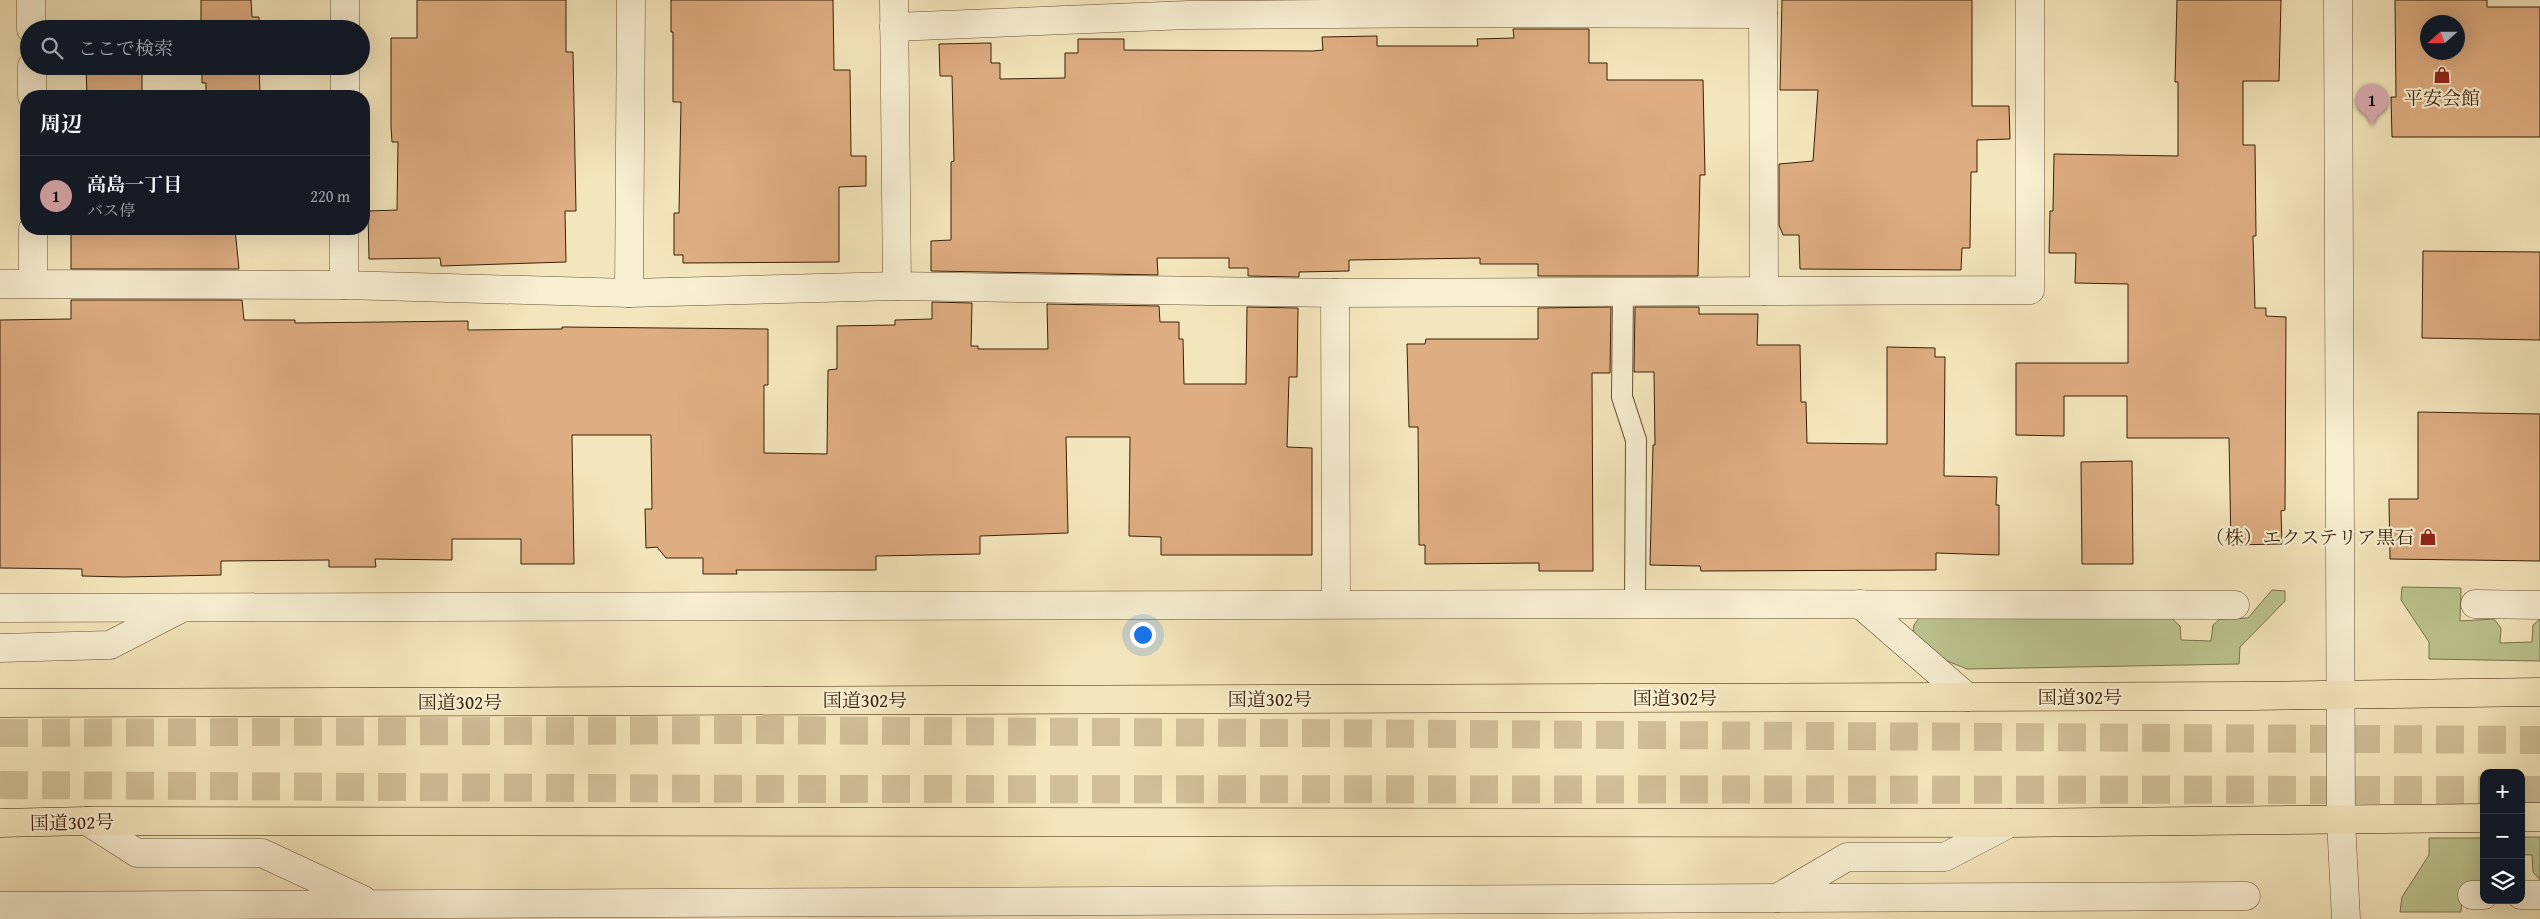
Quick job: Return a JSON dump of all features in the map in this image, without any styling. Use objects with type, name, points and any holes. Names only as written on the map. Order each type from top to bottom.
[{"type":"highway","name":"国道302号","points":[[0,703],[1968,697],[2540,692]]},
{"type":"highway","points":[[2525,817],[2540,817]]},
{"type":"highway","name":"国道302号","points":[[0,823],[87,821],[2010,823],[2480,818]]},
{"type":"street","points":[[31,0],[31,20]]},
{"type":"street","points":[[345,0],[345,20]]},
{"type":"street","points":[[629,293],[631,0]]},
{"type":"street","points":[[894,0],[897,286]]},
{"type":"street","points":[[0,284],[33,282],[344,285],[629,293],[897,286],[1335,293],[1623,290],[2030,290],[2030,0]]},
{"type":"street","points":[[2338,0],[2341,820],[2346,919]]},
{"type":"street","points":[[894,27],[1188,8],[1462,6],[1763,7],[1764,291]]},
{"type":"street","points":[[32,75],[32,90]]},
{"type":"street","points":[[345,75],[345,90]]},
{"type":"street","points":[[33,235],[33,282]]},
{"type":"street","points":[[344,235],[344,285]]},
{"type":"street","points":[[1335,293],[1336,604]]},
{"type":"street","points":[[0,608],[1336,604],[2235,605]]},
{"type":"street","points":[[1860,604],[1968,697]]},
{"type":"street","points":[[2475,604],[2540,604]]},
{"type":"street","points":[[0,648],[110,645],[182,608]]},
{"type":"street","points":[[87,821],[137,853],[262,853],[372,912]]},
{"type":"street","points":[[1776,898],[1847,857],[1945,857],[2010,823]]},
{"type":"street","points":[[2525,895],[2540,895]]},
{"type":"street","points":[[0,906],[372,912],[1776,898],[2246,896]]},
{"type":"lane","points":[[1623,290],[1622,397],[1636,440],[1635,604]]},
{"type":"green space","points":[[2402,587],[2461,588],[2460,621],[2494,619],[2501,628],[2500,643],[2532,642],[2533,625],[2540,619],[2540,661],[2429,659],[2429,642],[2401,600]]},
{"type":"green space","points":[[2272,590],[2285,591],[2285,601],[2240,647],[2239,664],[1967,669],[1930,654],[1913,632],[1914,625],[1919,618],[2171,618],[2180,626],[2181,640],[2211,641],[2213,625],[2220,619],[2248,618]]},
{"type":"green space","points":[[2525,837],[2540,837],[2540,880],[2533,872],[2532,855],[2525,855]]},
{"type":"green space","points":[[2429,838],[2480,838],[2480,884],[2463,884],[2461,912],[2400,912],[2402,897],[2429,855]]},
{"type":"building","points":[[201,0],[251,0],[252,17],[259,17],[259,20],[201,20]]},
{"type":"building","points":[[417,0],[566,0],[566,52],[573,52],[576,211],[565,211],[566,262],[441,266],[440,258],[369,259],[370,211],[397,210],[398,142],[392,142],[391,38],[417,38]]},
{"type":"building","points":[[671,0],[833,0],[834,70],[850,70],[851,156],[866,156],[866,186],[839,187],[839,262],[683,263],[683,255],[674,255],[674,213],[679,213],[681,102],[673,102]]},
{"type":"building","points":[[1782,0],[1972,0],[1972,106],[2009,106],[2010,139],[1977,140],[1977,172],[1971,172],[1970,248],[1962,248],[1961,270],[1800,269],[1799,235],[1783,235],[1779,225],[1779,164],[1813,161],[1818,90],[1780,90]]},
{"type":"building","points":[[2177,0],[2281,0],[2279,81],[2243,81],[2243,145],[2255,145],[2256,236],[2253,236],[2255,308],[2266,308],[2266,316],[2286,317],[2285,510],[2281,511],[2282,544],[2231,545],[2229,438],[2127,438],[2127,396],[2064,396],[2064,436],[2016,435],[2016,363],[2128,363],[2128,284],[2075,283],[2076,253],[2049,253],[2050,211],[2053,211],[2054,154],[2178,156],[2178,82],[2175,82]]},
{"type":"building","name":"平安会館","points":[[2395,0],[2487,0],[2487,7],[2540,7],[2540,137],[2392,137],[2391,97],[2396,97]]},
{"type":"building","points":[[1513,29],[1589,29],[1589,63],[1607,63],[1607,80],[1703,80],[1705,175],[1700,175],[1698,276],[1538,276],[1538,264],[1480,264],[1480,258],[1349,260],[1349,271],[1299,272],[1299,277],[1248,276],[1248,268],[1229,268],[1229,258],[1157,258],[1158,275],[931,271],[931,241],[951,240],[951,162],[954,161],[952,76],[940,76],[939,44],[991,43],[991,63],[1000,63],[1000,79],[1065,78],[1065,53],[1078,53],[1078,39],[1124,39],[1124,50],[1313,51],[1323,50],[1322,37],[1377,36],[1377,46],[1478,46],[1477,39],[1514,38]]},
{"type":"building","points":[[86,75],[142,75],[142,90],[87,90]]},
{"type":"building","points":[[202,75],[259,75],[260,90],[206,90],[206,83],[202,83]]},
{"type":"building","points":[[71,235],[236,235],[239,269],[71,269]]},
{"type":"building","points":[[2423,251],[2540,252],[2540,340],[2422,338]]},
{"type":"building","points":[[71,300],[242,300],[244,320],[295,320],[295,323],[468,321],[468,330],[562,329],[562,327],[768,329],[768,385],[764,385],[764,453],[827,454],[828,370],[837,369],[837,326],[895,325],[895,320],[932,319],[932,302],[972,303],[971,346],[978,346],[978,349],[1048,349],[1047,304],[1159,306],[1160,322],[1179,322],[1179,339],[1183,339],[1184,384],[1246,384],[1247,307],[1298,308],[1297,377],[1289,377],[1287,447],[1312,448],[1312,555],[1161,555],[1161,537],[1129,536],[1130,437],[1066,437],[1068,533],[980,536],[980,554],[876,556],[876,570],[736,570],[737,574],[703,574],[703,558],[666,558],[657,547],[646,548],[645,509],[652,509],[651,435],[572,435],[574,564],[521,564],[521,539],[452,539],[452,560],[375,559],[376,567],[329,567],[329,560],[221,561],[221,575],[124,577],[82,576],[82,569],[0,568],[0,320],[71,319]]},
{"type":"building","points":[[1611,307],[1610,373],[1592,373],[1593,571],[1539,571],[1539,563],[1425,564],[1425,545],[1419,545],[1418,427],[1409,427],[1407,344],[1425,344],[1426,339],[1538,339],[1538,308]]},
{"type":"building","points":[[1635,307],[1699,307],[1699,314],[1758,314],[1757,345],[1800,345],[1801,402],[1806,402],[1807,443],[1887,444],[1887,347],[1935,348],[1935,357],[1945,357],[1944,476],[1997,477],[1996,505],[1999,505],[1999,555],[1936,553],[1936,570],[1701,571],[1700,566],[1650,565],[1653,445],[1655,445],[1654,372],[1634,372]]},
{"type":"building","points":[[2418,412],[2540,414],[2540,561],[2390,559],[2389,499],[2418,499]]},
{"type":"building","points":[[2132,461],[2133,564],[2082,564],[2081,462]]},
{"type":"tunnel","points":[[0,733],[743,730],[2540,740]]},
{"type":"tunnel","points":[[0,785],[771,789],[2480,790]]},
{"type":"tunnel","points":[[2525,790],[2540,790]]},
{"type":"place","name":"平安会館","points":[[2442,75]]},
{"type":"place","name":"高島一丁目","points":[[2372,125]]},
{"type":"place","name":"（株）エクステリア黒石","points":[[2428,537]]}]
